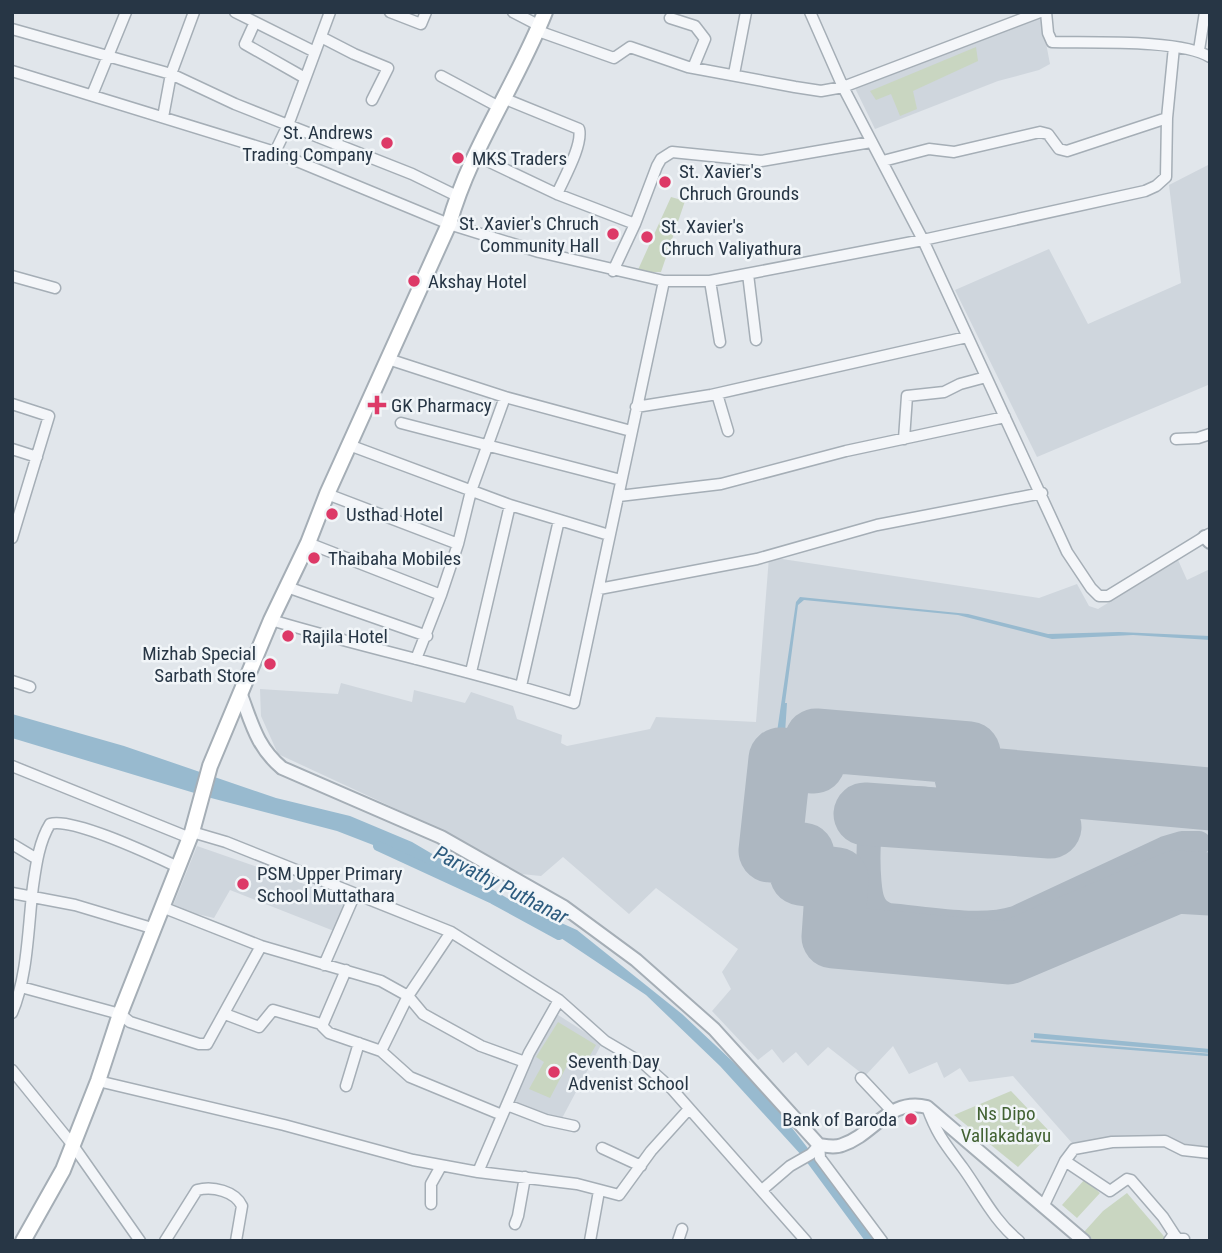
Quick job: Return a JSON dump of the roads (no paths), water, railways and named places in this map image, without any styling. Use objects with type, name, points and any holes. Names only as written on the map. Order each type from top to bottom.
[{"type":"main road","points":[[23,1241],[63,1170],[98,1081],[120,1014],[191,835],[210,766],[271,620],[308,543],[327,494],[449,224],[457,196],[475,155],[541,23]]},
{"type":"street","points":[[92,95],[126,12]]},
{"type":"street","points":[[163,117],[170,74],[194,12]]},
{"type":"street","points":[[235,12],[315,52]]},
{"type":"street","points":[[275,152],[288,125],[330,12]]},
{"type":"street","points":[[390,12],[421,24],[426,12]]},
{"type":"street","points":[[513,12],[614,58],[630,47],[693,68],[821,91],[844,87],[1040,12]]},
{"type":"street","points":[[734,75],[746,12]]},
{"type":"street","points":[[810,12],[844,87],[923,240],[1068,552],[1091,588],[1099,596],[1108,596],[1208,537]]},
{"type":"street","points":[[1046,12],[1048,33],[1052,42],[1153,44],[1199,50],[1210,57]]},
{"type":"street","points":[[1199,50],[1205,12]]},
{"type":"street","points":[[670,18],[695,26],[705,39],[693,68]]},
{"type":"street","points":[[255,22],[245,44],[305,78]]},
{"type":"street","points":[[12,29],[170,74],[235,104],[412,174],[457,196]]},
{"type":"street","points":[[321,37],[388,68],[372,100]]},
{"type":"street","points":[[12,71],[275,152],[449,224],[539,253],[664,281],[710,281],[923,240],[1146,191],[1156,186],[1166,177],[1168,170],[1167,118],[1174,47]]},
{"type":"street","points":[[441,76],[501,102],[579,129],[577,147],[557,194]]},
{"type":"street","points":[[883,161],[929,149],[954,152],[1040,132],[1048,134],[1059,149],[1067,151],[1167,118]]},
{"type":"street","points":[[613,271],[635,224],[657,166],[661,159],[672,152],[761,161],[872,142]]},
{"type":"street","points":[[475,155],[557,194],[635,224]]},
{"type":"street","points":[[748,274],[756,340]]},
{"type":"street","points":[[12,276],[55,288]]},
{"type":"street","points":[[271,620],[471,672],[574,703],[664,281]]},
{"type":"street","points":[[710,281],[720,342]]},
{"type":"street","points":[[636,407],[717,394],[967,337]]},
{"type":"street","points":[[388,359],[505,397],[631,431]]},
{"type":"street","points":[[904,439],[907,396],[944,391],[986,377]]},
{"type":"street","points":[[717,394],[728,431]]},
{"type":"street","points":[[416,659],[441,595],[458,544],[471,491],[505,397]]},
{"type":"street","points":[[12,404],[49,416],[16,515],[12,538]]},
{"type":"street","points":[[619,496],[722,484],[846,451],[1005,417]]},
{"type":"street","points":[[401,423],[621,480]]},
{"type":"street","points":[[1177,439],[1198,438],[1210,434]]},
{"type":"street","points":[[349,445],[510,505],[609,535]]},
{"type":"street","points":[[12,450],[37,457]]},
{"type":"street","points":[[599,589],[758,559],[877,525],[1042,493]]},
{"type":"street","points":[[327,494],[458,544]]},
{"type":"street","points":[[471,672],[510,505]]},
{"type":"street","points":[[521,686],[559,520]]},
{"type":"street","points":[[308,543],[441,595]]},
{"type":"street","points":[[287,587],[427,636]]},
{"type":"street","points":[[12,681],[30,687]]},
{"type":"street","points":[[241,695],[259,744],[282,768],[441,836],[564,907],[636,960],[714,1029],[819,1145],[820,1158],[882,1241]]},
{"type":"street","points":[[12,766],[191,835],[298,870],[451,932],[559,1000],[605,1041],[643,1064],[672,1090],[806,1241]]},
{"type":"street","points":[[12,1013],[21,987],[37,859],[50,824],[54,822],[119,840],[178,867]]},
{"type":"street","points":[[12,845],[37,859]]},
{"type":"street","points":[[12,892],[75,905],[155,929]]},
{"type":"street","points":[[324,965],[355,894]]},
{"type":"street","points":[[162,907],[261,946],[381,981],[408,996],[423,1014],[481,1046],[525,1062]]},
{"type":"street","points":[[381,1051],[408,996],[451,932]]},
{"type":"street","points":[[21,987],[120,1014],[130,1022],[199,1044],[207,1044],[261,946]]},
{"type":"street","points":[[321,1024],[346,970]]},
{"type":"street","points":[[478,1172],[525,1062],[559,1000]]},
{"type":"street","points":[[225,1014],[259,1027],[273,1010],[321,1024],[329,1033],[381,1051],[410,1077],[502,1115]]},
{"type":"street","points":[[346,1086],[359,1043]]},
{"type":"street","points":[[12,1070],[72,1144],[140,1241]]},
{"type":"street","points":[[861,1078],[892,1111]]},
{"type":"street","points":[[98,1081],[441,1166],[577,1184],[619,1195],[651,1151],[688,1110]]},
{"type":"street","points":[[819,1145],[840,1147],[859,1137],[897,1108],[915,1104],[927,1107],[1084,1241]]},
{"type":"street","points":[[507,1105],[546,1120],[574,1126]]},
{"type":"street","points":[[927,1107],[950,1154],[962,1167],[983,1201],[1019,1241]]},
{"type":"street","points":[[1044,1205],[1065,1160],[1074,1149],[1112,1142],[1165,1141],[1183,1150],[1210,1153]]},
{"type":"street","points":[[762,1190],[794,1163],[811,1154],[819,1145]]},
{"type":"street","points":[[602,1148],[641,1166]]},
{"type":"street","points":[[1065,1160],[1110,1191],[1127,1179],[1131,1180],[1163,1217],[1176,1238]]},
{"type":"street","points":[[432,1204],[431,1184],[441,1166]]},
{"type":"street","points":[[515,1224],[524,1177]]},
{"type":"street","points":[[165,1241],[197,1190],[207,1187],[219,1189],[240,1202],[242,1206],[236,1241]]},
{"type":"street","points":[[590,1241],[599,1191]]},
{"type":"street","points":[[678,1241],[682,1229]]},
{"type":"water","points":[[800,597],[968,614],[1048,634],[1119,632],[1210,636],[1210,640],[1133,635],[1052,639],[958,615],[804,600],[798,605],[785,703],[785,733],[777,732],[796,602]]},
{"type":"water","points":[[12,714],[124,746],[276,798],[350,816],[412,842],[512,901],[577,930],[682,1014],[761,1088],[880,1241],[865,1241],[803,1157],[720,1066],[646,995],[528,916],[430,867],[337,831],[211,798],[12,738]]},
{"type":"water","points":[[1034,1033],[1210,1049],[1210,1053],[1034,1038]]},
{"type":"waterway","name":"Parvathy Puthanar","points":[[378,846],[493,899],[559,935]]},
{"type":"waterway","points":[[1032,1041],[1210,1055]]},
{"type":"place","name":"St. Andrews Trading Company","points":[[387,143]]},
{"type":"place","name":"MKS Traders","points":[[458,158]]},
{"type":"place","name":"St. Xavier's Chruch Grounds","points":[[665,182]]},
{"type":"place","name":"St. Xavier's Chruch Community Hall","points":[[613,234]]},
{"type":"place","name":"St. Xavier's Chruch Valiyathura","points":[[647,237]]},
{"type":"place","name":"Akshay Hotel","points":[[414,281]]},
{"type":"place","name":"GK Pharmacy","points":[[377,405]]},
{"type":"place","name":"Usthad Hotel","points":[[332,514]]},
{"type":"place","name":"Thaibaha Mobiles","points":[[314,558]]},
{"type":"place","name":"Rajila Hotel","points":[[288,636]]},
{"type":"place","name":"Mizhab Special Sarbath Store","points":[[270,664]]},
{"type":"place","name":"PSM Upper Primary School Muttathara","points":[[243,884]]},
{"type":"place","name":"Seventh Day Advenist School","points":[[554,1072]]},
{"type":"place","name":"Bank of Baroda","points":[[911,1119]]},
{"type":"park label","name":"Ns Dipo Vallakadavu","points":[[1006,1124]]}]
